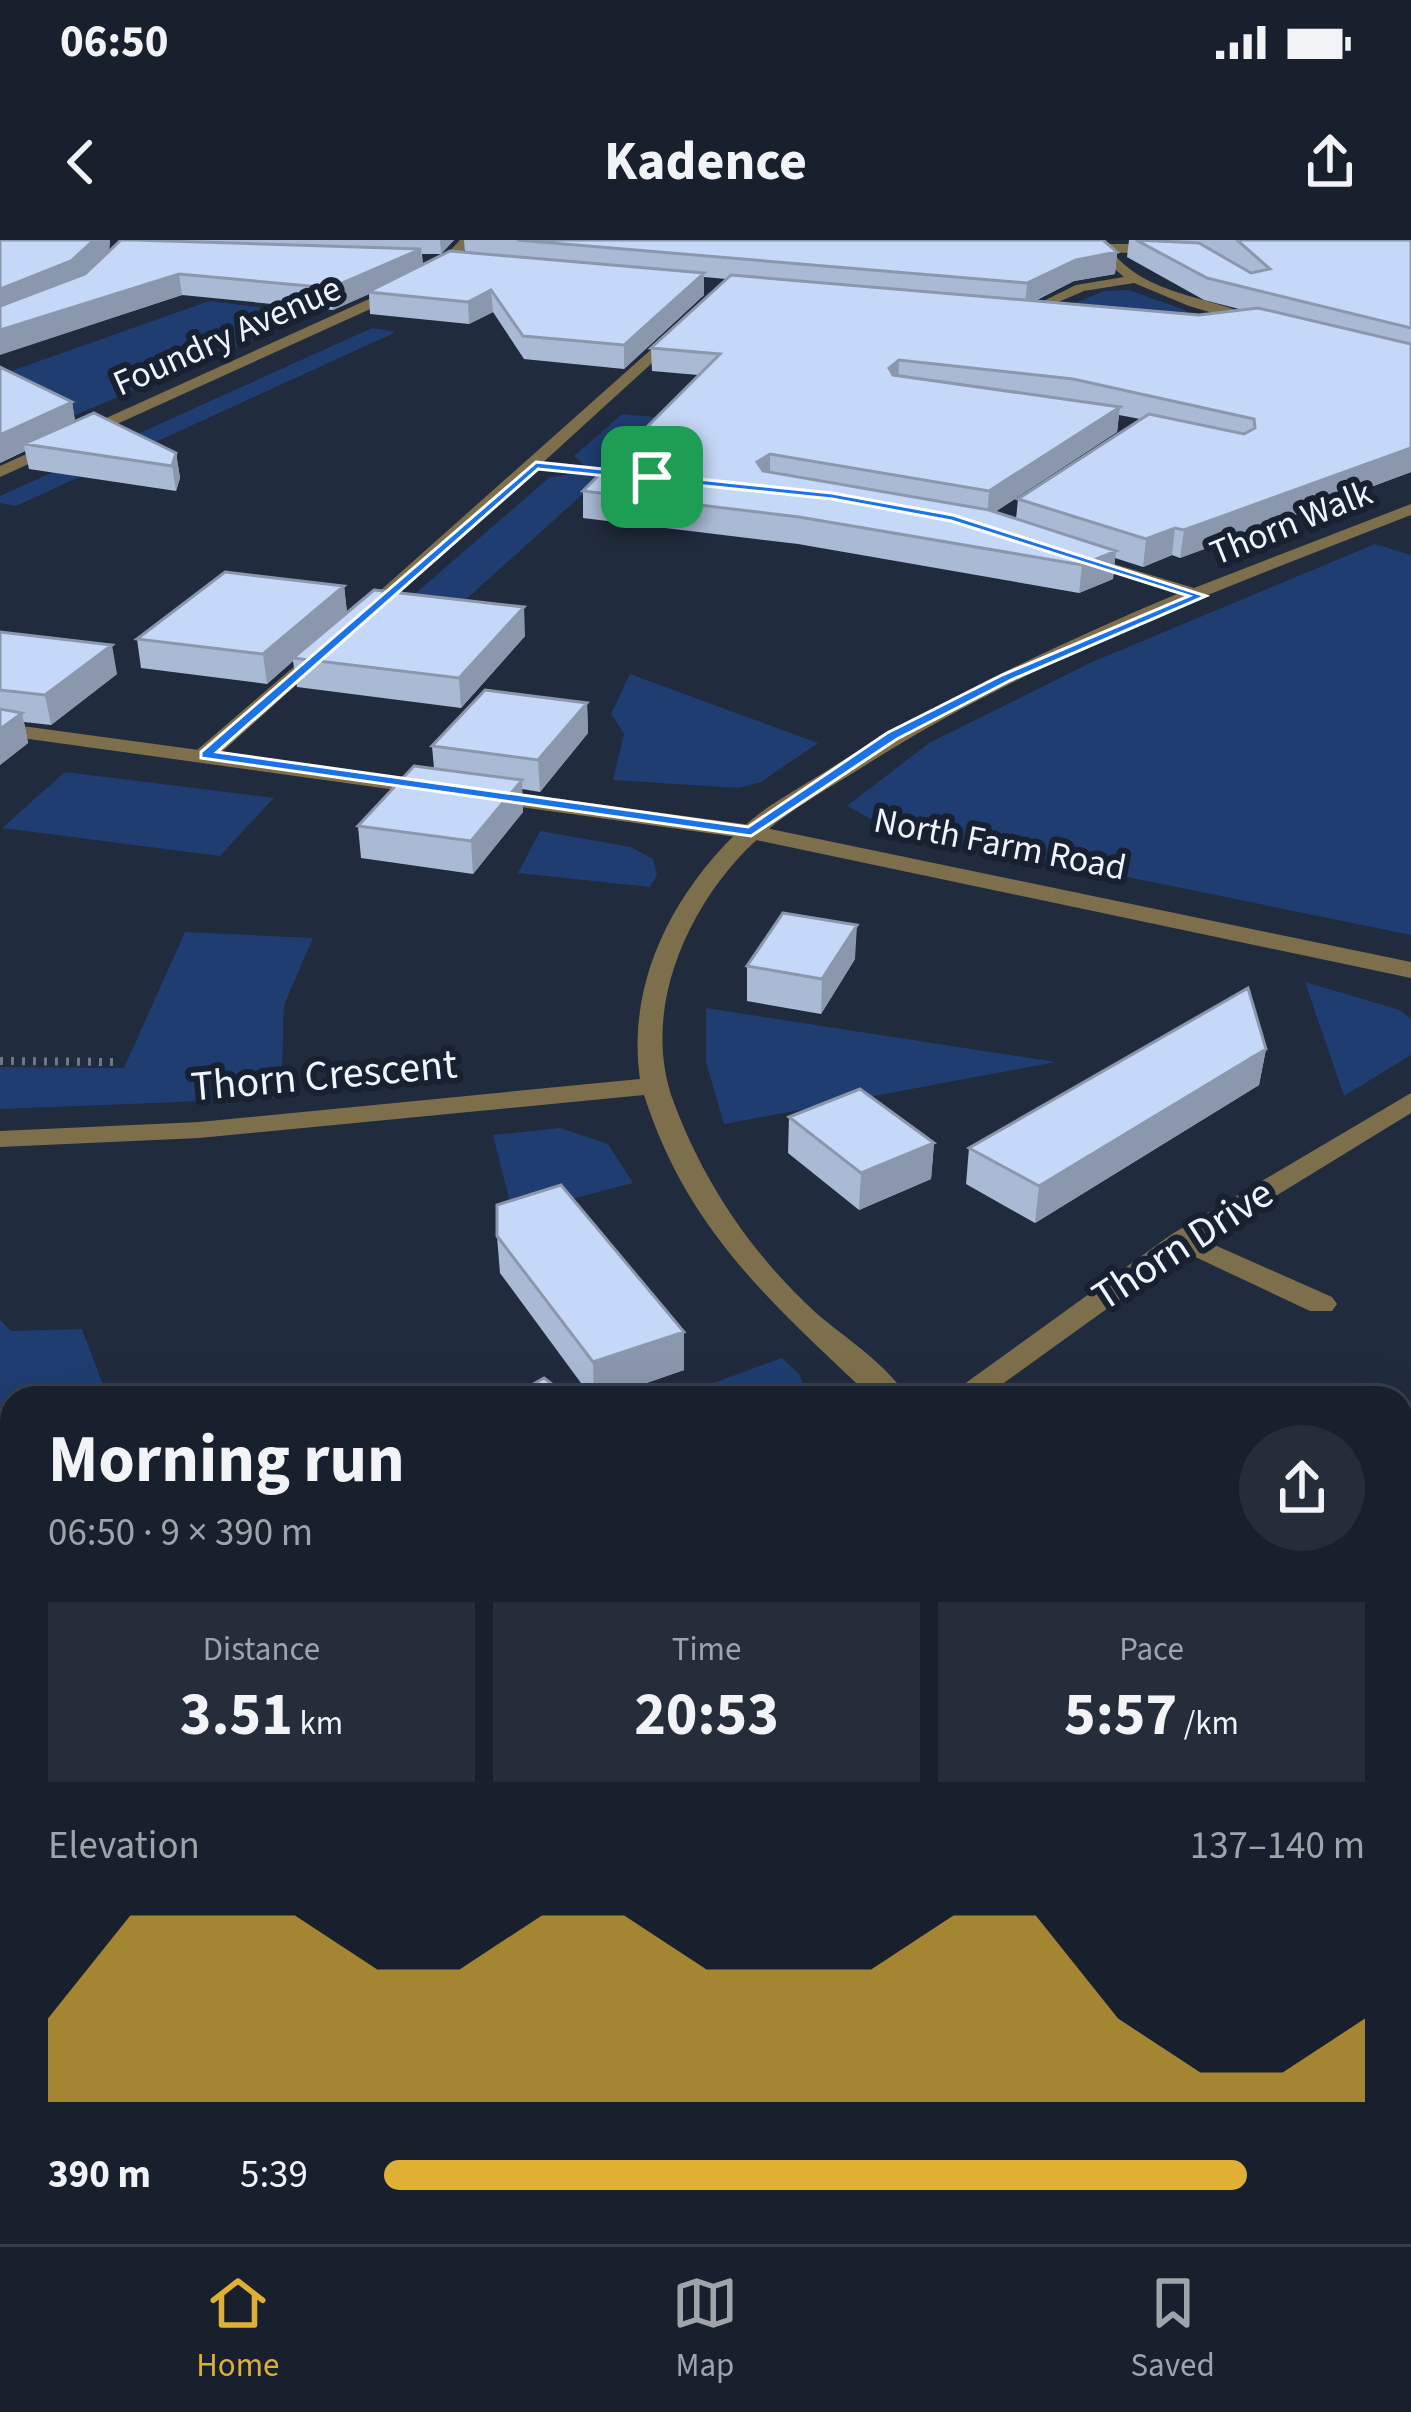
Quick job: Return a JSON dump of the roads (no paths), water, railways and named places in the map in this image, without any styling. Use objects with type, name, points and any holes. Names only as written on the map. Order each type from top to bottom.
[{"type":"street","name":"Foundry Avenue","points":[[0,472],[436,274],[466,240]]},
{"type":"street","points":[[1099,244],[1135,279],[1279,328]]},
{"type":"street","points":[[1099,244],[1194,249],[1238,264],[1256,288]]},
{"type":"street","points":[[423,261],[468,265]]},
{"type":"street","points":[[1028,314],[1081,288],[1135,279]]},
{"type":"street","points":[[1006,312],[1070,318]]},
{"type":"street","points":[[206,755],[536,466],[692,320]]},
{"type":"street","points":[[1216,330],[1256,322]]},
{"type":"street","name":"Thorn Walk","points":[[879,1386],[751,1265],[676,1141],[654,1086],[647,1042],[661,970],[686,909],[751,832],[892,736],[1006,677],[1411,509]]},
{"type":"street","points":[[1049,546],[1200,596]]},
{"type":"street","name":"North Farm Road","points":[[0,728],[751,832],[1411,970]]},
{"type":"street","name":"Thorn Crescent","points":[[0,1139],[222,1129],[654,1086]]},
{"type":"street","name":"Thorn Drive","points":[[978,1386],[1184,1240],[1411,1101]]},
{"type":"street","points":[[1184,1240],[1321,1304]]}]
